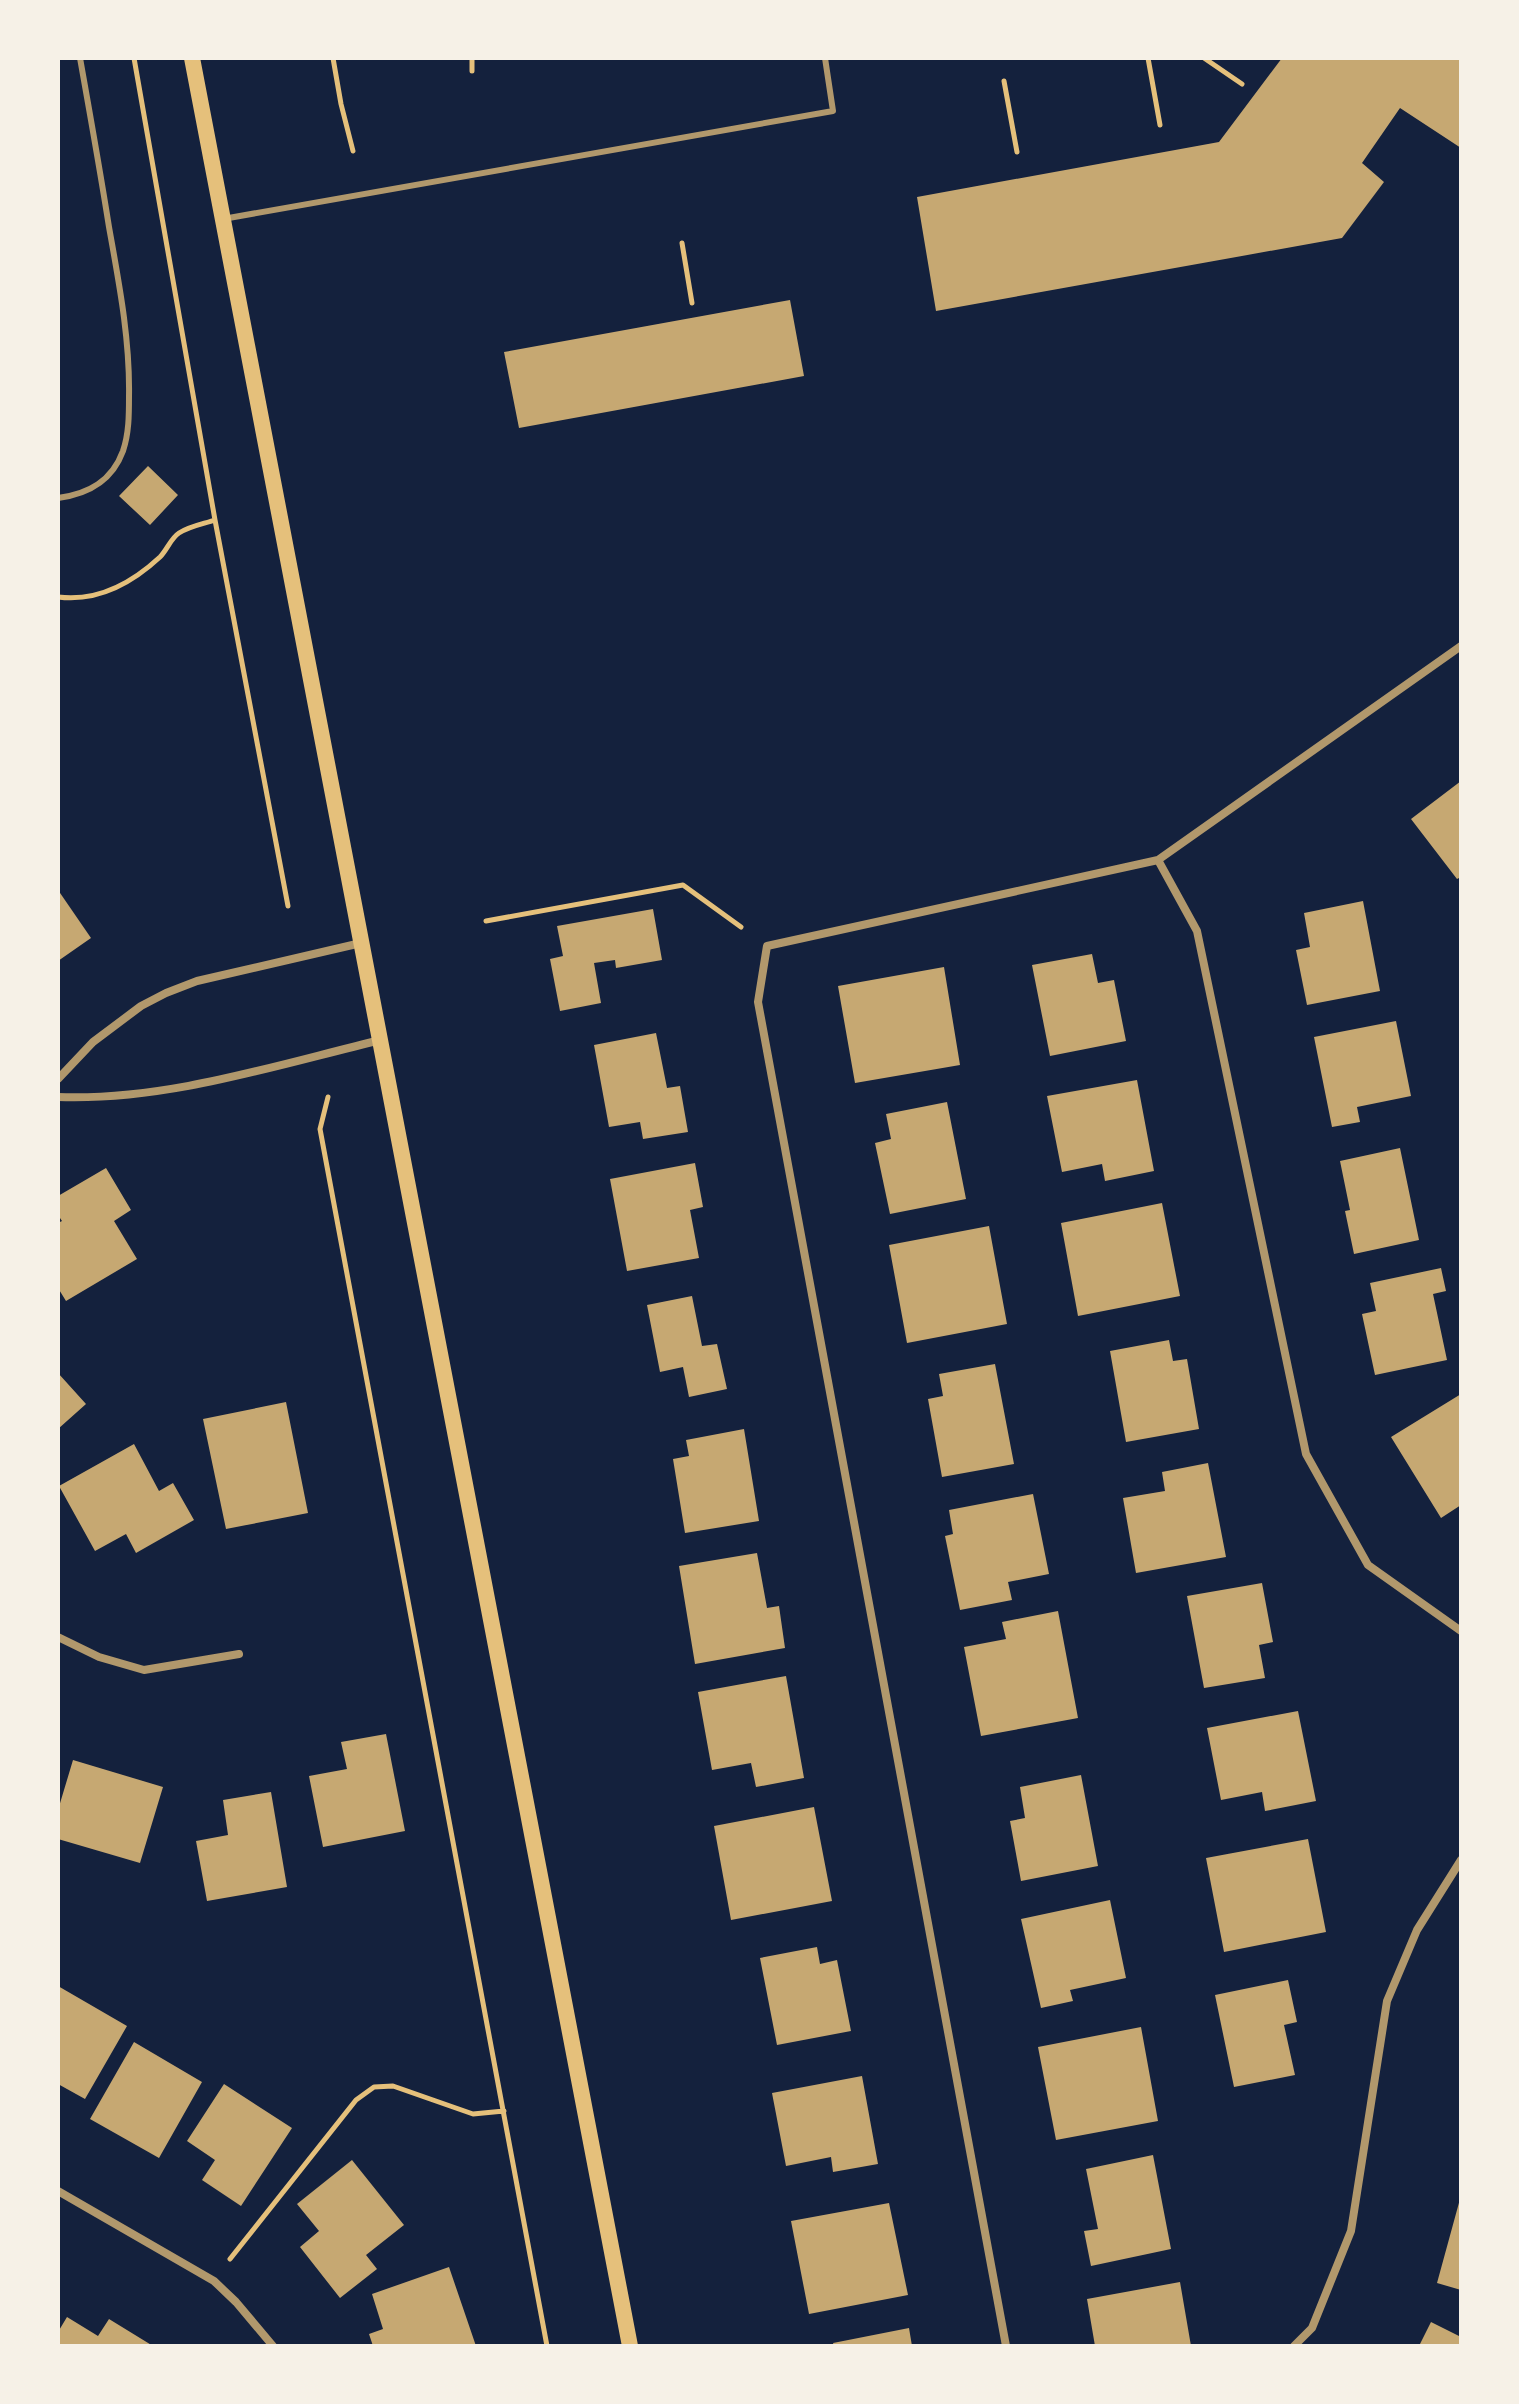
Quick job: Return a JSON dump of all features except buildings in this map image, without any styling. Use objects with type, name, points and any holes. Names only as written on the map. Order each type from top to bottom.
[{"type":"main road","points":[[192,58],[630,2346]]},
{"type":"street","points":[[1006,2346],[758,1002],[767,946],[1158,860],[1461,646]]},
{"type":"street","points":[[1158,860],[1197,931],[1306,1454],[1368,1565],[1461,1631]]},
{"type":"street","points":[[58,1079],[93,1042],[141,1006],[166,993],[197,981],[362,942]]},
{"type":"street","points":[[58,1097],[106,1096],[199,1083],[381,1040]]},
{"type":"street","points":[[58,1637],[114,1663],[144,1670],[239,1654]]},
{"type":"street","points":[[1294,2346],[1312,2328],[1351,2231],[1387,2001],[1417,1930],[1461,1860]]},
{"type":"street","points":[[58,2191],[214,2281],[273,2346]]},
{"type":"lane","points":[[58,498],[79,495],[101,484],[109,476],[123,450],[128,426],[129,375],[125,319],[80,58]]},
{"type":"lane","points":[[223,219],[833,111],[825,58]]},
{"type":"path","points":[[134,58],[215,520],[288,906]]},
{"type":"path","points":[[333,58],[353,151]]},
{"type":"path","points":[[472,58],[472,71]]},
{"type":"path","points":[[1148,58],[1160,125]]},
{"type":"path","points":[[1204,58],[1242,84]]},
{"type":"path","points":[[1004,81],[1017,152]]},
{"type":"path","points":[[682,243],[692,303]]},
{"type":"path","points":[[58,597],[94,596],[116,588],[140,575],[163,553],[175,535],[192,526],[215,520]]},
{"type":"path","points":[[486,921],[683,885],[741,927]]},
{"type":"path","points":[[328,1097],[320,1129],[547,2346]]},
{"type":"path","points":[[230,2259],[345,2112],[374,2087],[386,2085],[399,2088],[473,2114],[504,2111]]}]
